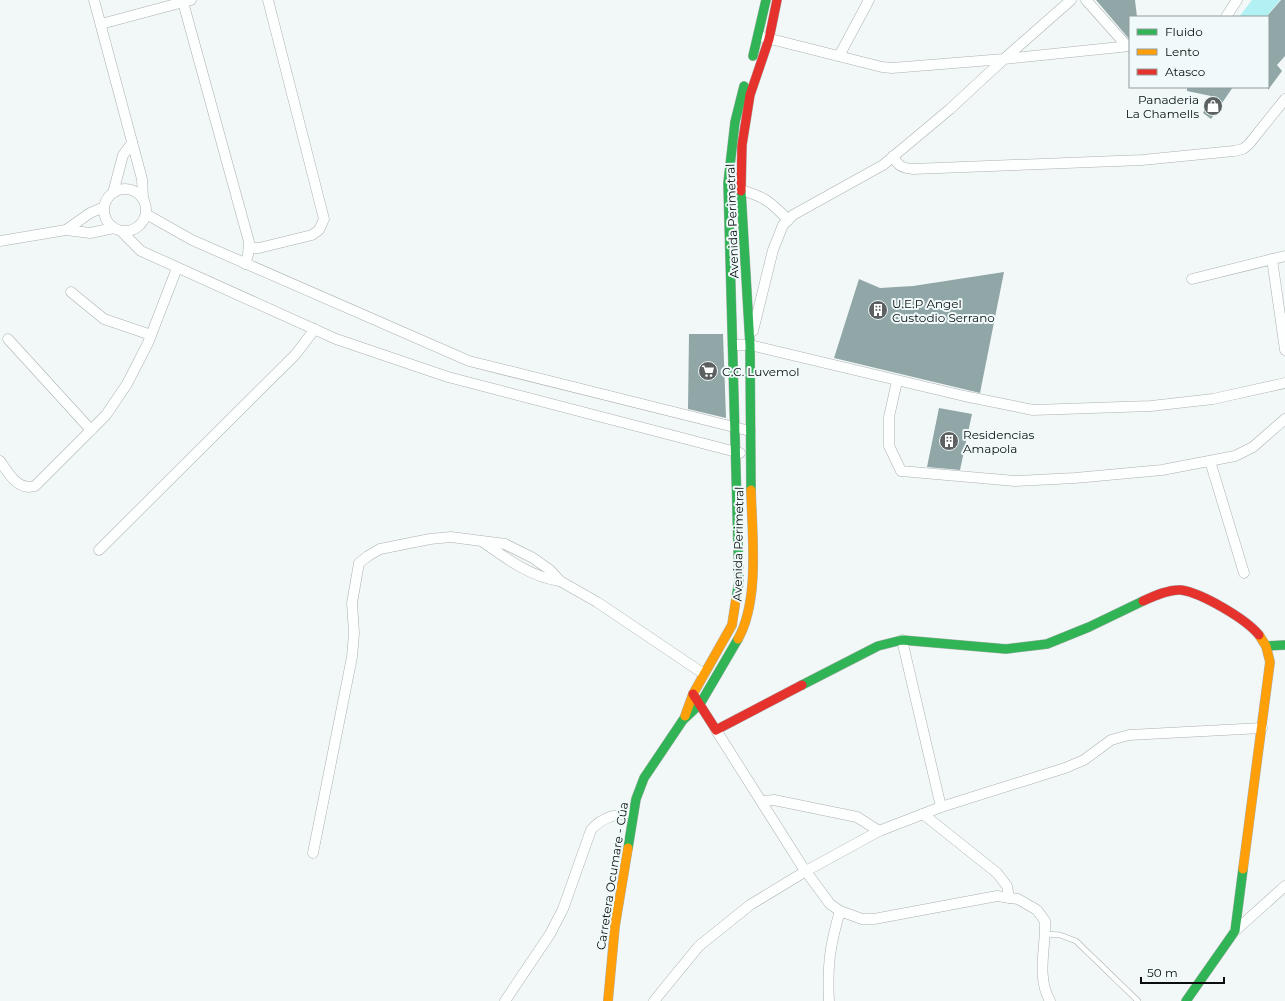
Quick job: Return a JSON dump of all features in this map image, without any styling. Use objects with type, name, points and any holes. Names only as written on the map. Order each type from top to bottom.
[{"type":"main road","name":"Avenida Perimetral","points":[[683,720],[693,694],[732,625],[737,602],[739,556],[728,183],[736,110],[759,36],[766,0]]},
{"type":"main road","name":"Avenida Perimetral","points":[[683,720],[700,704],[741,633],[750,602],[752,588],[750,345],[741,190],[742,145],[750,95],[769,39],[777,0]]},
{"type":"main road","points":[[693,694],[716,730],[878,646],[902,640],[1006,649],[1047,644],[1089,628],[1158,594],[1180,590],[1196,594],[1228,610],[1257,633],[1266,646],[1270,662],[1235,931],[1186,1001]]},
{"type":"main road","points":[[1266,646],[1285,645]]},
{"type":"main road","name":"Carretera Ocumare - Cúa","points":[[608,1001],[615,926],[633,813],[644,778],[683,720]]},
{"type":"street","points":[[0,241],[66,230],[90,233],[118,230],[130,231],[138,228],[143,222],[146,214],[146,205],[143,198],[142,180],[94,0]]},
{"type":"street","points":[[249,248],[260,248],[312,235],[319,230],[324,219],[268,0]]},
{"type":"street","points":[[839,56],[869,0]]},
{"type":"street","points":[[750,345],[773,250],[783,225],[810,205],[883,165],[950,108],[1071,0]]},
{"type":"street","points":[[1086,0],[1128,46]]},
{"type":"street","points":[[1227,16],[1237,0]]},
{"type":"street","points":[[101,24],[187,1],[249,248],[245,264]]},
{"type":"street","points":[[759,36],[892,68],[1004,59],[1128,46]]},
{"type":"street","points":[[893,156],[897,164],[903,168],[913,169],[1142,160],[1234,151],[1243,149],[1248,144],[1285,99]]},
{"type":"street","points":[[113,193],[123,155],[132,142]]},
{"type":"street","points":[[143,198],[136,192],[129,189],[120,189],[107,199],[104,207],[104,215],[108,223],[141,251],[336,339],[448,377],[751,456]]},
{"type":"street","points":[[741,190],[760,196],[771,202],[788,220]]},
{"type":"street","points":[[66,230],[90,213],[104,207]]},
{"type":"street","points":[[146,214],[192,240],[469,361],[735,426],[750,431]]},
{"type":"street","points":[[1192,279],[1285,256]]},
{"type":"street","points":[[1272,259],[1285,350]]},
{"type":"street","points":[[0,462],[4,475],[21,485],[27,487],[35,486],[106,415],[127,384],[151,335],[177,268]]},
{"type":"street","points":[[71,292],[104,319],[151,335]]},
{"type":"street","points":[[98,550],[295,355],[315,329]]},
{"type":"street","points":[[8,339],[91,430]]},
{"type":"street","points":[[733,345],[750,345],[897,381],[1033,410],[1150,406],[1214,399],[1285,383]]},
{"type":"street","points":[[897,381],[889,417],[889,446],[901,471],[1015,481],[1075,478],[1162,470],[1235,456],[1253,447],[1285,419]]},
{"type":"street","points":[[1210,461],[1244,573]]},
{"type":"street","points":[[313,853],[352,657],[354,634],[352,603],[359,564],[368,556],[380,550],[451,536],[483,542],[505,544],[533,558],[550,570],[560,581],[597,602],[704,674]]},
{"type":"street","points":[[483,542],[529,572],[546,579],[560,581]]},
{"type":"street","points":[[902,640],[941,807]]},
{"type":"street","points":[[654,1001],[699,946],[750,905],[806,871],[879,832],[941,807],[1065,768],[1084,760],[1111,740],[1129,735],[1262,728]]},
{"type":"street","points":[[716,730],[806,871],[830,904],[840,911],[862,919],[874,919],[996,896],[1018,899],[1037,910],[1045,921],[1046,934],[1042,972],[1043,985],[1050,1001]]},
{"type":"street","points":[[761,801],[774,800],[857,817],[879,832]]},
{"type":"street","points":[[505,1001],[542,946],[563,910],[591,830],[598,822],[608,816],[633,813]]},
{"type":"street","points":[[923,814],[936,826],[997,873],[1007,886],[1009,898]]},
{"type":"street","points":[[1235,931],[1285,886]]},
{"type":"street","points":[[829,1001],[828,966],[831,942],[840,911]]},
{"type":"lane","points":[[1046,934],[1060,935],[1076,941],[1138,1001]]},
{"type":"shaded area","points":[[1252,0],[1280,0],[1267,16],[1240,16]]},
{"type":"building","points":[[1096,0],[1135,0],[1137,16],[1129,16],[1129,39]]},
{"type":"building","points":[[1281,0],[1285,0],[1285,56],[1277,65],[1282,71],[1268,90],[1269,16],[1268,15]]},
{"type":"building","name":"Panaderia La Chamells","points":[[1187,88],[1232,88],[1211,119],[1203,113],[1211,96],[1187,91]]},
{"type":"building","points":[[1004,272],[980,393],[834,358],[859,279],[880,288],[913,286]]},
{"type":"building","name":"C.C. Luvemol","points":[[689,334],[723,334],[726,418],[688,409]]},
{"type":"building","name":"Residencias Amapola","points":[[939,408],[972,414],[960,470],[927,467]]},
{"type":"traffic: fast","points":[[753,56],[766,0]]},
{"type":"traffic: fast","points":[[736,599],[739,581],[728,183],[735,122],[744,86]]},
{"type":"traffic: fast","points":[[741,191],[750,345],[751,490]]},
{"type":"traffic: fast","points":[[802,685],[878,646],[902,640],[1006,649],[1047,644],[1089,627],[1143,601]]},
{"type":"traffic: fast","points":[[628,848],[636,799],[644,778],[683,720],[700,704],[738,639]]},
{"type":"traffic: fast","points":[[1266,646],[1285,645]]},
{"type":"traffic: fast","points":[[1186,1001],[1235,931],[1243,869]]},
{"type":"traffic: slow","points":[[738,639],[745,623],[752,586],[753,546],[751,490]]},
{"type":"traffic: slow","points":[[685,716],[693,694],[732,625],[736,599]]},
{"type":"traffic: slow","points":[[1243,869],[1270,662],[1266,646],[1259,635]]},
{"type":"traffic: slow","points":[[608,1001],[615,926],[628,848]]},
{"type":"traffic: jam","points":[[741,191],[742,145],[750,95],[769,39],[777,0]]},
{"type":"traffic: jam","points":[[1143,601],[1162,593],[1176,590],[1190,592],[1223,608],[1244,622],[1259,635]]},
{"type":"traffic: jam","points":[[693,694],[716,730],[802,685]]},
{"type":"place","name":"Panaderia La Chamells","points":[[1213,106]]},
{"type":"place","name":"U.E.P Angel Custodio Serrano","points":[[878,310]]},
{"type":"place","name":"C.C. Luvemol","points":[[708,371]]},
{"type":"place","name":"Residencias Amapola","points":[[949,441]]}]
